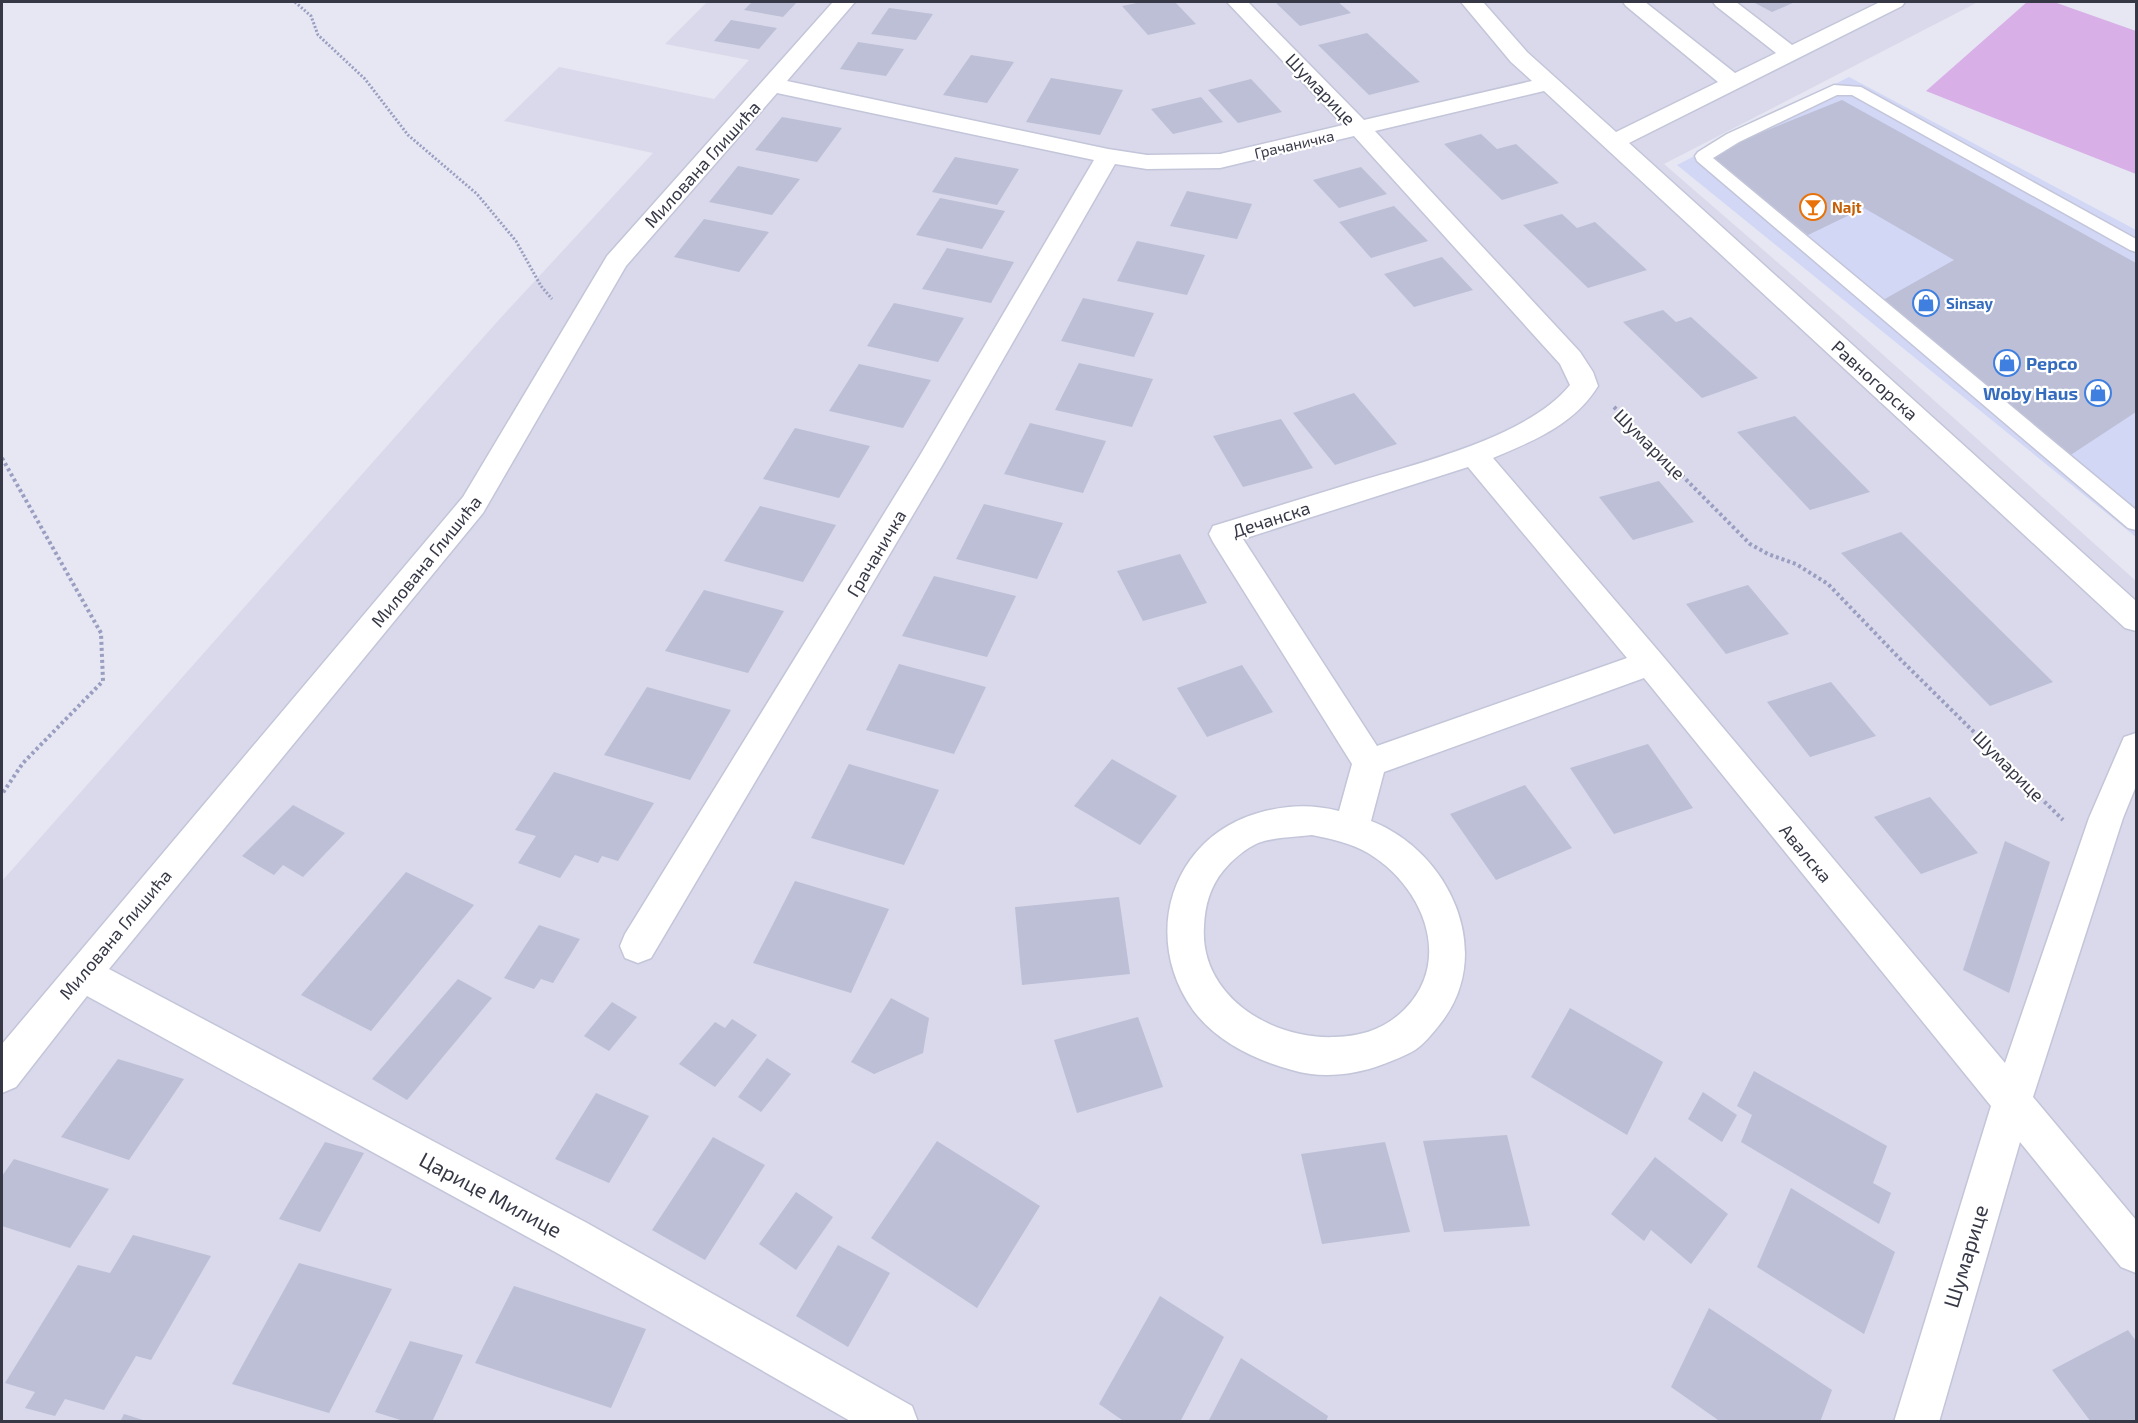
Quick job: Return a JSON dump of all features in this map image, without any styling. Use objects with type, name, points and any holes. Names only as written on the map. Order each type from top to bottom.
[{"type":"street","name":"Милована Глишића","points":[[2,1074],[82,974],[473,505],[616,262],[844,2]]},
{"type":"street","name":"Шумарице","points":[[1237,2],[1360,129],[1570,358],[1584,386]]},
{"type":"street","name":"Равногорска","points":[[1472,2],[1519,57],[1546,84],[1614,142],[2136,619]]},
{"type":"street","points":[[1633,2],[1732,81]]},
{"type":"street","points":[[1723,2],[1791,54]]},
{"type":"street","points":[[1614,142],[1732,81],[1895,2]]},
{"type":"street","name":"Грачаничка","points":[[773,85],[1108,156],[1147,162],[1220,161],[1546,84]]},
{"type":"street","name":"Грачаничка","points":[[638,946],[929,464],[1108,156]]},
{"type":"street","points":[[1474,455],[1544,423],[1574,402],[1584,386]]},
{"type":"street","name":"Авалска","points":[[1474,455],[1650,663],[2136,1252]]},
{"type":"street","name":"Дечанска","points":[[1369,763],[1224,534],[1474,455]]},
{"type":"street","points":[[1351,829],[1369,763],[1650,663]]},
{"type":"street","name":"Шумарице","points":[[1916,1422],[2012,1101],[2106,818],[2136,747]]},
{"type":"street","points":[[1312,820],[1351,829],[1387,846],[1417,872],[1438,904],[1449,942],[1445,979],[1428,1012],[1400,1038],[1362,1054],[1319,1058],[1276,1049],[1238,1028],[1207,997],[1188,962],[1183,925],[1191,890],[1210,859],[1238,837],[1273,824],[1312,820]]},
{"type":"street","name":"Царице Милице","points":[[82,974],[573,1238],[896,1422]]},
{"type":"lane","points":[[2136,246],[1855,90],[1834,90],[1733,138],[1704,156],[1706,161],[2136,522]]},
{"type":"path","points":[[295,2],[310,16],[318,35],[365,79],[408,135],[477,194],[516,241],[541,286],[557,304],[582,320]]},
{"type":"path","name":"Шумарице","points":[[1584,386],[1611,404],[1750,544],[1768,554],[1796,564],[1828,584],[1910,669],[2096,852]]},
{"type":"path","points":[[2,458],[101,633],[103,681],[23,763],[2,794]]},
{"type":"shaded area","points":[[707,2],[1978,2],[1664,164],[1843,319],[2136,581],[2136,1421],[2,1422],[2,881],[496,323],[653,153],[504,121],[559,67],[714,99],[749,60],[665,44]]},
{"type":"shaded area","points":[[2027,2],[2054,2],[2136,31],[2136,174],[1926,91]]},
{"type":"shaded area","points":[[1849,77],[2136,230],[2136,537],[1677,165]]},
{"type":"building","points":[[752,2],[797,2],[783,17],[744,10]]},
{"type":"building","points":[[1142,2],[1175,2],[1196,24],[1148,35],[1122,6]]},
{"type":"building","points":[[1275,2],[1338,2],[1351,13],[1300,26]]},
{"type":"building","points":[[1753,2],[1795,2],[1772,12]]},
{"type":"building","points":[[889,8],[933,14],[916,40],[871,34]]},
{"type":"building","points":[[731,20],[777,28],[759,49],[714,41]]},
{"type":"building","points":[[1367,33],[1420,82],[1369,95],[1318,45]]},
{"type":"building","points":[[858,42],[904,49],[886,76],[840,69]]},
{"type":"building","points":[[971,55],[1014,62],[987,103],[943,95]]},
{"type":"building","points":[[1051,78],[1123,90],[1100,135],[1026,122]]},
{"type":"building","points":[[1251,79],[1282,112],[1238,123],[1208,90]]},
{"type":"building","points":[[1201,97],[1223,122],[1173,134],[1151,109]]},
{"type":"building","points":[[1842,100],[2136,263],[2136,412],[2069,456],[1883,300],[1954,260],[1864,208],[1808,235],[1708,154]]},
{"type":"building","points":[[782,117],[842,128],[817,162],[755,150]]},
{"type":"building","points":[[1481,134],[1497,149],[1516,144],[1559,183],[1502,200],[1444,144]]},
{"type":"building","points":[[955,157],[1019,169],[997,205],[932,192]]},
{"type":"building","points":[[738,166],[800,179],[772,215],[709,202]]},
{"type":"building","points":[[1361,167],[1387,194],[1339,208],[1313,180]]},
{"type":"building","points":[[1187,191],[1252,204],[1237,239],[1170,226]]},
{"type":"building","points":[[940,198],[1005,211],[982,249],[916,235]]},
{"type":"building","points":[[1394,206],[1428,241],[1371,258],[1339,222]]},
{"type":"building","points":[[1562,214],[1577,228],[1595,222],[1647,270],[1588,288],[1523,225]]},
{"type":"building","points":[[704,219],[769,232],[739,272],[674,257]]},
{"type":"building","points":[[1137,241],[1205,255],[1187,295],[1117,281]]},
{"type":"building","points":[[947,248],[1014,262],[991,303],[922,289]]},
{"type":"building","points":[[1442,257],[1473,290],[1414,307],[1384,274]]},
{"type":"building","points":[[1083,298],[1154,313],[1134,357],[1061,341]]},
{"type":"building","points":[[894,303],[964,318],[938,362],[867,346]]},
{"type":"building","points":[[1663,310],[1676,322],[1691,317],[1758,378],[1702,398],[1623,322]]},
{"type":"building","points":[[1079,363],[1153,379],[1132,427],[1055,410]]},
{"type":"building","points":[[859,364],[931,380],[903,428],[829,411]]},
{"type":"building","points":[[1354,393],[1397,444],[1335,465],[1293,413]]},
{"type":"building","points":[[1795,416],[1870,492],[1810,510],[1737,432]]},
{"type":"building","points":[[1281,419],[1313,468],[1243,487],[1213,436]]},
{"type":"building","points":[[1030,423],[1106,441],[1083,493],[1004,474]]},
{"type":"building","points":[[795,428],[870,446],[839,498],[763,479]]},
{"type":"building","points":[[1659,481],[1694,522],[1633,540],[1599,497]]},
{"type":"building","points":[[984,504],[1063,523],[1037,579],[956,559]]},
{"type":"building","points":[[760,506],[836,525],[803,582],[724,561]]},
{"type":"building","points":[[1901,532],[2053,682],[1990,706],[1841,553]]},
{"type":"building","points":[[1180,554],[1207,603],[1143,621],[1117,571]]},
{"type":"building","points":[[934,576],[1016,596],[987,657],[902,636]]},
{"type":"building","points":[[1748,585],[1789,634],[1726,654],[1686,604]]},
{"type":"building","points":[[704,590],[784,611],[748,673],[665,651]]},
{"type":"building","points":[[899,664],[986,687],[954,754],[866,730]]},
{"type":"building","points":[[1242,665],[1273,712],[1207,737],[1177,688]]},
{"type":"building","points":[[1831,682],[1876,736],[1810,757],[1767,702]]},
{"type":"building","points":[[647,687],[731,710],[690,780],[604,755]]},
{"type":"building","points":[[1648,744],[1693,808],[1614,834],[1570,768]]},
{"type":"building","points":[[1112,759],[1177,796],[1140,845],[1074,806]]},
{"type":"building","points":[[849,764],[939,790],[904,865],[811,838]]},
{"type":"building","points":[[554,772],[654,803],[618,861],[602,856],[598,863],[575,855],[560,878],[518,863],[536,836],[515,830]]},
{"type":"building","points":[[1525,785],[1572,848],[1496,880],[1450,814]]},
{"type":"building","points":[[1930,797],[1978,853],[1921,874],[1874,817]]},
{"type":"building","points":[[293,805],[345,833],[303,877],[283,865],[274,875],[242,856]]},
{"type":"building","points":[[2005,841],[2050,862],[2009,993],[1963,970]]},
{"type":"building","points":[[406,872],[474,905],[371,1031],[301,995]]},
{"type":"building","points":[[795,881],[889,909],[851,993],[753,963]]},
{"type":"building","points":[[1119,897],[1130,974],[1022,985],[1015,907]]},
{"type":"building","points":[[539,925],[580,939],[553,983],[541,979],[534,989],[504,978]]},
{"type":"building","points":[[458,979],[492,998],[407,1100],[372,1079]]},
{"type":"building","points":[[891,998],[929,1018],[923,1053],[874,1074],[851,1062]]},
{"type":"building","points":[[612,1002],[637,1017],[609,1051],[584,1036]]},
{"type":"building","points":[[1570,1008],[1663,1062],[1627,1135],[1531,1077]]},
{"type":"building","points":[[1138,1017],[1163,1087],[1077,1113],[1054,1040]]},
{"type":"building","points":[[732,1019],[757,1035],[715,1087],[679,1064],[715,1022],[725,1028]]},
{"type":"building","points":[[767,1058],[791,1074],[761,1112],[738,1097]]},
{"type":"building","points":[[118,1059],[184,1079],[129,1160],[61,1137]]},
{"type":"building","points":[[1754,1071],[1887,1146],[1873,1183],[1891,1193],[1879,1224],[1741,1142],[1752,1115],[1737,1106]]},
{"type":"building","points":[[1703,1092],[1737,1115],[1722,1142],[1688,1119]]},
{"type":"building","points":[[596,1093],[649,1116],[609,1183],[555,1159]]},
{"type":"building","points":[[1507,1135],[1530,1226],[1444,1232],[1423,1141]]},
{"type":"building","points":[[713,1137],[765,1165],[705,1260],[652,1230]]},
{"type":"building","points":[[937,1141],[1040,1206],[977,1308],[871,1238]]},
{"type":"building","points":[[325,1142],[364,1153],[320,1232],[279,1219]]},
{"type":"building","points":[[1385,1142],[1410,1232],[1322,1244],[1301,1154]]},
{"type":"building","points":[[1655,1157],[1728,1214],[1691,1264],[1651,1230],[1644,1241],[1611,1214]]},
{"type":"building","points":[[14,1159],[109,1189],[70,1248],[2,1226],[2,1176]]},
{"type":"building","points":[[1791,1188],[1895,1252],[1864,1334],[1757,1267]]},
{"type":"building","points":[[796,1192],[833,1217],[796,1270],[759,1244]]},
{"type":"building","points":[[133,1235],[211,1256],[151,1360],[136,1356],[104,1410],[65,1399],[55,1416],[25,1408],[35,1392],[5,1383],[78,1265],[110,1273]]},
{"type":"building","points":[[838,1245],[890,1273],[848,1347],[796,1316]]},
{"type":"building","points":[[299,1263],[392,1289],[329,1413],[232,1384]]},
{"type":"building","points":[[514,1286],[646,1329],[611,1408],[475,1363]]},
{"type":"building","points":[[1160,1296],[1224,1337],[1180,1422],[1125,1422],[1099,1404]]},
{"type":"building","points":[[1709,1308],[1832,1390],[1820,1422],[1721,1422],[1671,1387]]},
{"type":"building","points":[[2128,1330],[2136,1341],[2136,1422],[2091,1422],[2052,1370]]},
{"type":"building","points":[[410,1341],[463,1355],[432,1422],[407,1422],[375,1412]]},
{"type":"building","points":[[1241,1358],[1328,1416],[1326,1422],[1208,1422]]},
{"type":"building","points":[[124,1414],[146,1421],[146,1422],[120,1422]]},
{"type":"place","name":"Najt","points":[[1813,207]]},
{"type":"place","name":"Sinsay","points":[[1926,303]]},
{"type":"place","name":"Pepco","points":[[2007,363]]},
{"type":"place","name":"Woby Haus","points":[[2098,393]]}]
